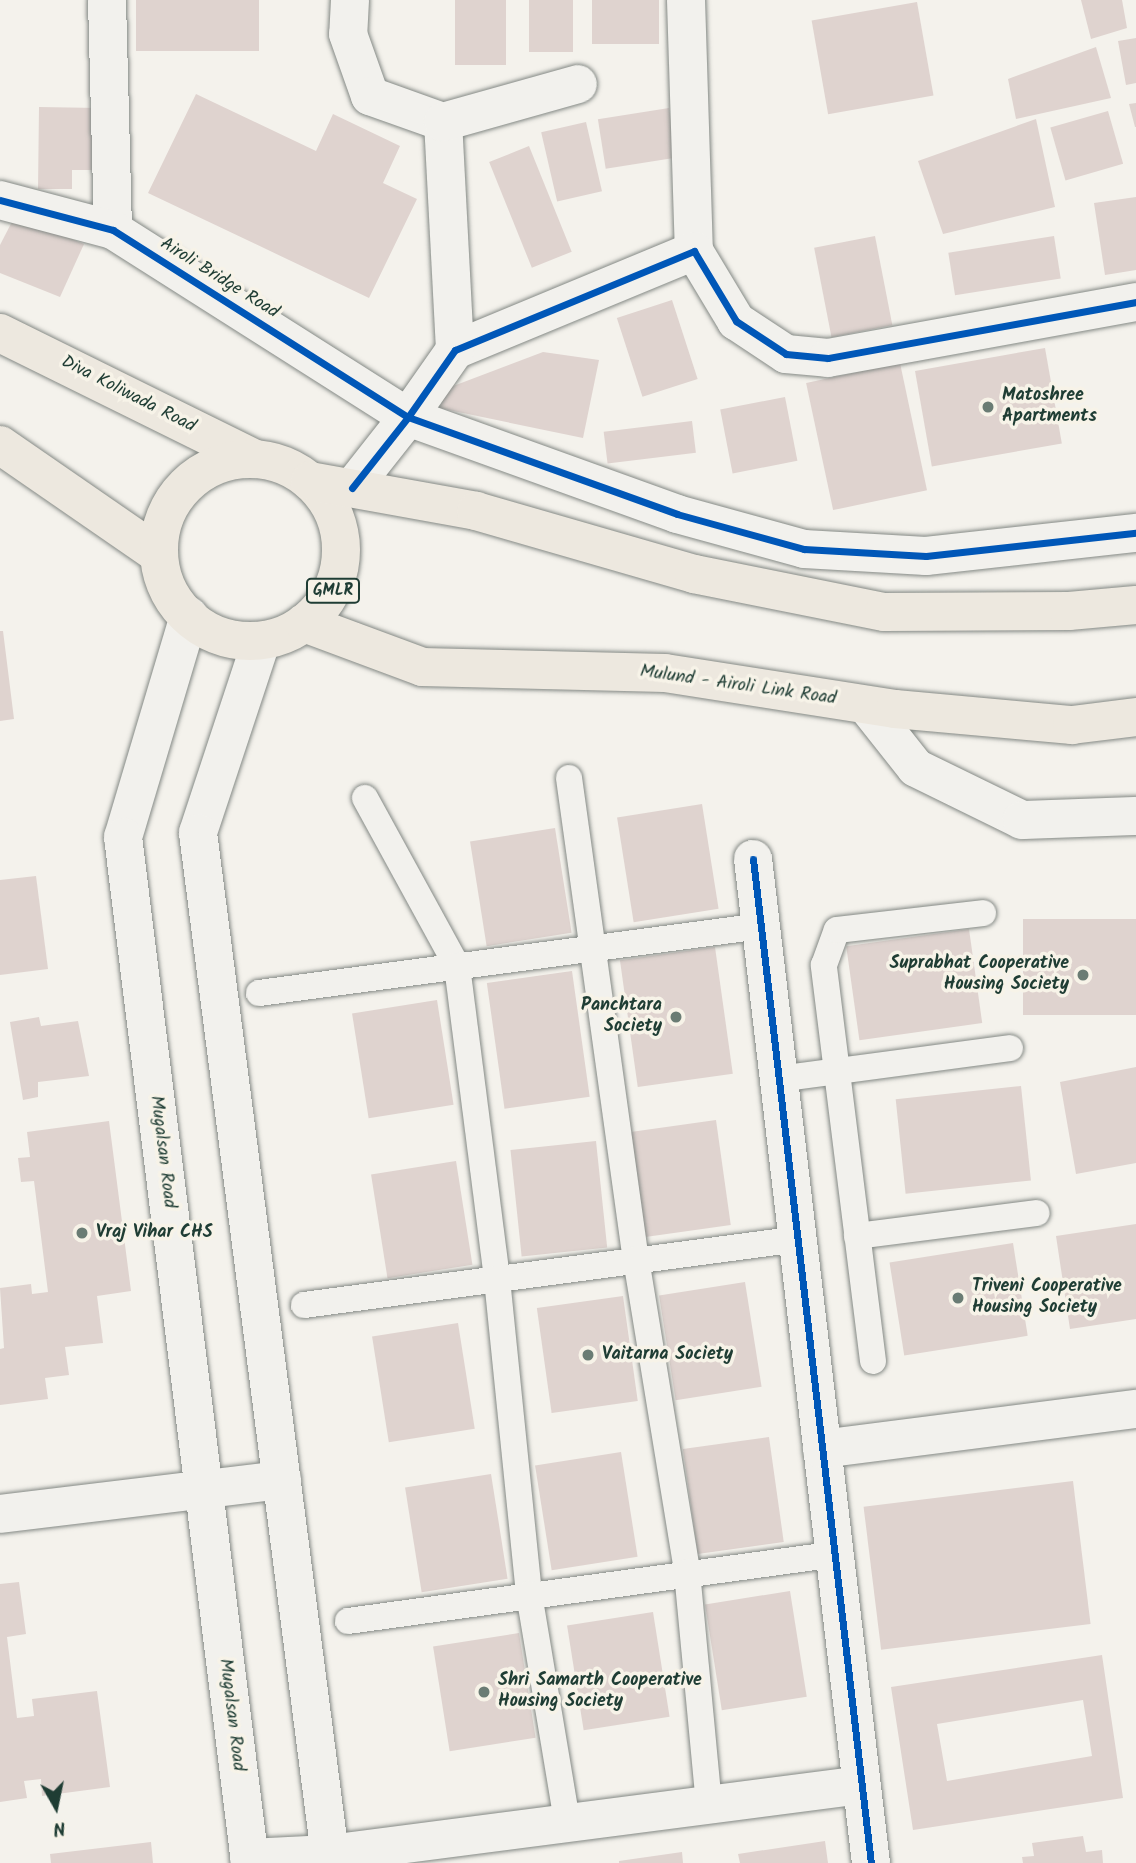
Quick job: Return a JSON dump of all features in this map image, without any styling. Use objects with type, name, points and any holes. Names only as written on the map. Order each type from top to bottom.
[{"type":"main road","name":"Diva Koliwada Road","points":[[0,332],[255,459]]},
{"type":"main road","points":[[0,445],[158,554]]},
{"type":"main road","name":"GMLR","points":[[255,459],[284,465],[310,481],[329,504],[340,531],[341,562],[333,590],[316,615],[261,642],[231,640],[202,629],[172,597],[158,554],[162,524],[175,496],[197,475],[225,462],[255,459]]},
{"type":"main road","points":[[310,481],[476,511],[694,574],[884,612],[1069,611],[1136,605]]},
{"type":"main road","name":"Mulund - Airoli Link Road","points":[[304,623],[422,667],[665,673],[866,705],[1072,725],[1136,717]]},
{"type":"street","points":[[107,0],[113,230]]},
{"type":"street","points":[[350,0],[348,34],[370,96],[443,122],[578,84]]},
{"type":"street","points":[[686,0],[694,251],[736,321],[786,354],[828,358],[1136,302]]},
{"type":"street","points":[[443,122],[455,350]]},
{"type":"street","name":"Airoli Bridge Road","points":[[0,201],[113,230],[408,417],[677,514],[804,550],[926,556],[1136,533]]},
{"type":"street","points":[[352,488],[408,417],[455,350],[694,251]]},
{"type":"street","name":"Mugalsan Road","points":[[189,616],[123,836],[249,1861]]},
{"type":"street","points":[[261,642],[198,833],[330,1858]]},
{"type":"street","points":[[866,705],[916,768],[1022,820],[1136,816]]},
{"type":"street","points":[[753,859],[871,1863]]},
{"type":"street","points":[[822,1449],[1136,1409]]},
{"type":"street","points":[[0,1514],[282,1480]]},
{"type":"street","points":[[249,1861],[330,1858],[567,1821],[862,1785]]},
{"type":"lane","points":[[569,778],[636,1259],[687,1573],[709,1803]]},
{"type":"lane","points":[[365,798],[457,966],[497,1279],[529,1594],[567,1821]]},
{"type":"lane","points":[[873,1361],[824,965],[837,930],[983,913]]},
{"type":"lane","points":[[259,993],[761,926]]},
{"type":"lane","points":[[779,1079],[1010,1048]]},
{"type":"lane","points":[[857,1236],[1037,1213]]},
{"type":"lane","points":[[304,1305],[798,1239]]},
{"type":"lane","points":[[348,1621],[835,1553]]},
{"type":"building","points":[[136,0],[259,0],[259,51],[136,51]]},
{"type":"building","points":[[455,0],[506,0],[506,65],[455,65]]},
{"type":"building","points":[[529,0],[573,0],[573,52],[529,52]]},
{"type":"building","points":[[592,0],[659,0],[659,44],[592,44]]},
{"type":"building","points":[[1081,0],[1122,0],[1127,28],[1091,39]]},
{"type":"building","points":[[917,2],[933,96],[828,114],[812,21]]},
{"type":"building","points":[[1136,38],[1136,83],[1126,85],[1118,41]]},
{"type":"building","points":[[1096,47],[1111,98],[1016,119],[1008,79]]},
{"type":"building","points":[[196,94],[316,151],[333,114],[400,146],[383,183],[417,199],[369,298],[148,193]]},
{"type":"building","points":[[1136,103],[1136,127],[1135,127],[1129,104]]},
{"type":"building","points":[[39,107],[99,108],[98,170],[72,170],[72,189],[38,189]]},
{"type":"building","points":[[669,108],[677,157],[606,169],[598,119]]},
{"type":"building","points":[[1108,111],[1123,164],[1065,180],[1050,128]]},
{"type":"building","points":[[1036,119],[1055,207],[943,234],[918,161]]},
{"type":"building","points":[[586,122],[602,191],[557,202],[541,132]]},
{"type":"building","points":[[529,146],[572,252],[532,268],[489,162]]},
{"type":"building","points":[[1136,197],[1136,270],[1105,275],[1094,203]]},
{"type":"building","points":[[15,216],[84,244],[60,297],[0,273],[0,245]]},
{"type":"building","points":[[875,236],[892,325],[832,337],[814,248]]},
{"type":"building","points":[[1054,236],[1061,278],[955,295],[948,253]]},
{"type":"building","points":[[672,300],[698,379],[642,397],[617,318]]},
{"type":"building","name":"Matoshree Apartments","points":[[1045,348],[1062,444],[932,466],[915,371]]},
{"type":"building","points":[[543,352],[599,360],[583,438],[439,408],[448,388]]},
{"type":"building","points":[[900,363],[927,490],[833,510],[806,383]]},
{"type":"building","points":[[785,397],[797,461],[733,473],[720,410]]},
{"type":"building","points":[[692,421],[696,453],[608,464],[604,432]]},
{"type":"building","points":[[0,631],[3,631],[14,719],[0,721]]},
{"type":"building","points":[[702,804],[719,909],[634,922],[617,817]]},
{"type":"building","points":[[555,828],[572,933],[487,946],[470,841]]},
{"type":"building","points":[[36,876],[48,969],[0,975],[0,880]]},
{"type":"building","name":"Suprabhat Cooperative Housing Society","points":[[1023,919],[1136,919],[1136,1015],[1023,1015]]},
{"type":"building","points":[[969,929],[982,1023],[859,1040],[846,946]]},
{"type":"building","name":"Panchtara Society","points":[[715,947],[733,1074],[638,1087],[620,960]]},
{"type":"building","name":"Panchtara Society","points":[[572,971],[590,1097],[505,1109],[487,983]]},
{"type":"building","points":[[437,1000],[454,1105],[369,1118],[352,1013]]},
{"type":"building","points":[[39,1017],[41,1026],[78,1021],[89,1076],[38,1082],[38,1097],[23,1100],[10,1022]]},
{"type":"building","points":[[1136,1067],[1136,1163],[1076,1174],[1060,1082]]},
{"type":"building","points":[[1021,1086],[1031,1180],[906,1194],[896,1099]]},
{"type":"building","points":[[716,1120],[731,1225],[644,1237],[629,1132]]},
{"type":"building","name":"Vraj Vihar CHS","points":[[109,1121],[131,1291],[97,1296],[103,1343],[65,1347],[69,1375],[45,1378],[48,1399],[0,1405],[0,1349],[4,1348],[0,1288],[31,1284],[32,1294],[48,1292],[34,1181],[21,1182],[18,1158],[30,1157],[27,1132]]},
{"type":"building","points":[[596,1141],[607,1247],[522,1256],[510,1150]]},
{"type":"building","points":[[456,1161],[472,1265],[387,1278],[371,1174]]},
{"type":"building","points":[[1136,1224],[1136,1319],[1070,1329],[1056,1236]]},
{"type":"building","name":"Triveni Cooperative Housing Society","points":[[1013,1243],[1028,1336],[904,1355],[890,1263]]},
{"type":"building","name":"Vaitarna Society","points":[[745,1282],[762,1387],[676,1400],[659,1296]]},
{"type":"building","name":"Vaitarna Society","points":[[623,1296],[638,1401],[552,1413],[537,1308]]},
{"type":"building","points":[[458,1323],[475,1429],[389,1442],[372,1337]]},
{"type":"building","points":[[769,1437],[784,1542],[698,1554],[683,1449]]},
{"type":"building","points":[[621,1452],[638,1557],[552,1570],[535,1466]]},
{"type":"building","points":[[491,1474],[508,1579],[422,1592],[405,1488]]},
{"type":"building","points":[[1073,1481],[1091,1624],[881,1650],[864,1507]]},
{"type":"building","points":[[19,1582],[26,1634],[7,1637],[17,1718],[34,1716],[32,1699],[97,1691],[110,1787],[42,1796],[41,1779],[24,1781],[27,1798],[0,1802],[0,1584]]},
{"type":"building","name":"Shri Samarth Cooperative Housing Society","points":[[790,1591],[807,1697],[722,1710],[705,1604]]},
{"type":"building","name":"Shri Samarth Cooperative Housing Society","points":[[653,1612],[670,1717],[584,1730],[567,1626]]},
{"type":"building","name":"Shri Samarth Cooperative Housing Society","points":[[519,1633],[536,1738],[450,1751],[433,1647]]},
{"type":"building","points":[[1102,1655],[1123,1798],[913,1830],[891,1687]],"holes":[[[1083,1700],[1092,1756],[947,1781],[937,1724]]]},
{"type":"building","points":[[1083,1836],[1086,1852],[1102,1850],[1103,1863],[1023,1863],[1022,1857],[1034,1856],[1032,1843]]},
{"type":"building","points":[[825,1841],[828,1863],[740,1863],[738,1854]]},
{"type":"building","points":[[151,1842],[153,1863],[51,1863],[50,1854]]},
{"type":"building","points":[[682,1852],[683,1863],[619,1863],[619,1861]]},
{"type":"cycle path","points":[[0,200],[113,230],[408,417],[455,350],[694,251],[736,321],[786,354],[828,358],[1136,302]]},
{"type":"cycle path","points":[[352,488],[408,417],[677,514],[804,549],[926,556],[1136,533]]},
{"type":"cycle path","points":[[753,859],[871,1863]]},
{"type":"place","name":"Matoshree Apartments","points":[[988,407]]},
{"type":"place","name":"Suprabhat Cooperative Housing Society","points":[[1083,975]]},
{"type":"place","name":"Panchtara Society","points":[[676,1017]]},
{"type":"place","name":"Vraj Vihar CHS","points":[[82,1233]]},
{"type":"place","name":"Triveni Cooperative Housing Society","points":[[958,1298]]},
{"type":"place","name":"Vaitarna Society","points":[[588,1355]]},
{"type":"place","name":"Shri Samarth Cooperative Housing Society","points":[[484,1692]]}]
